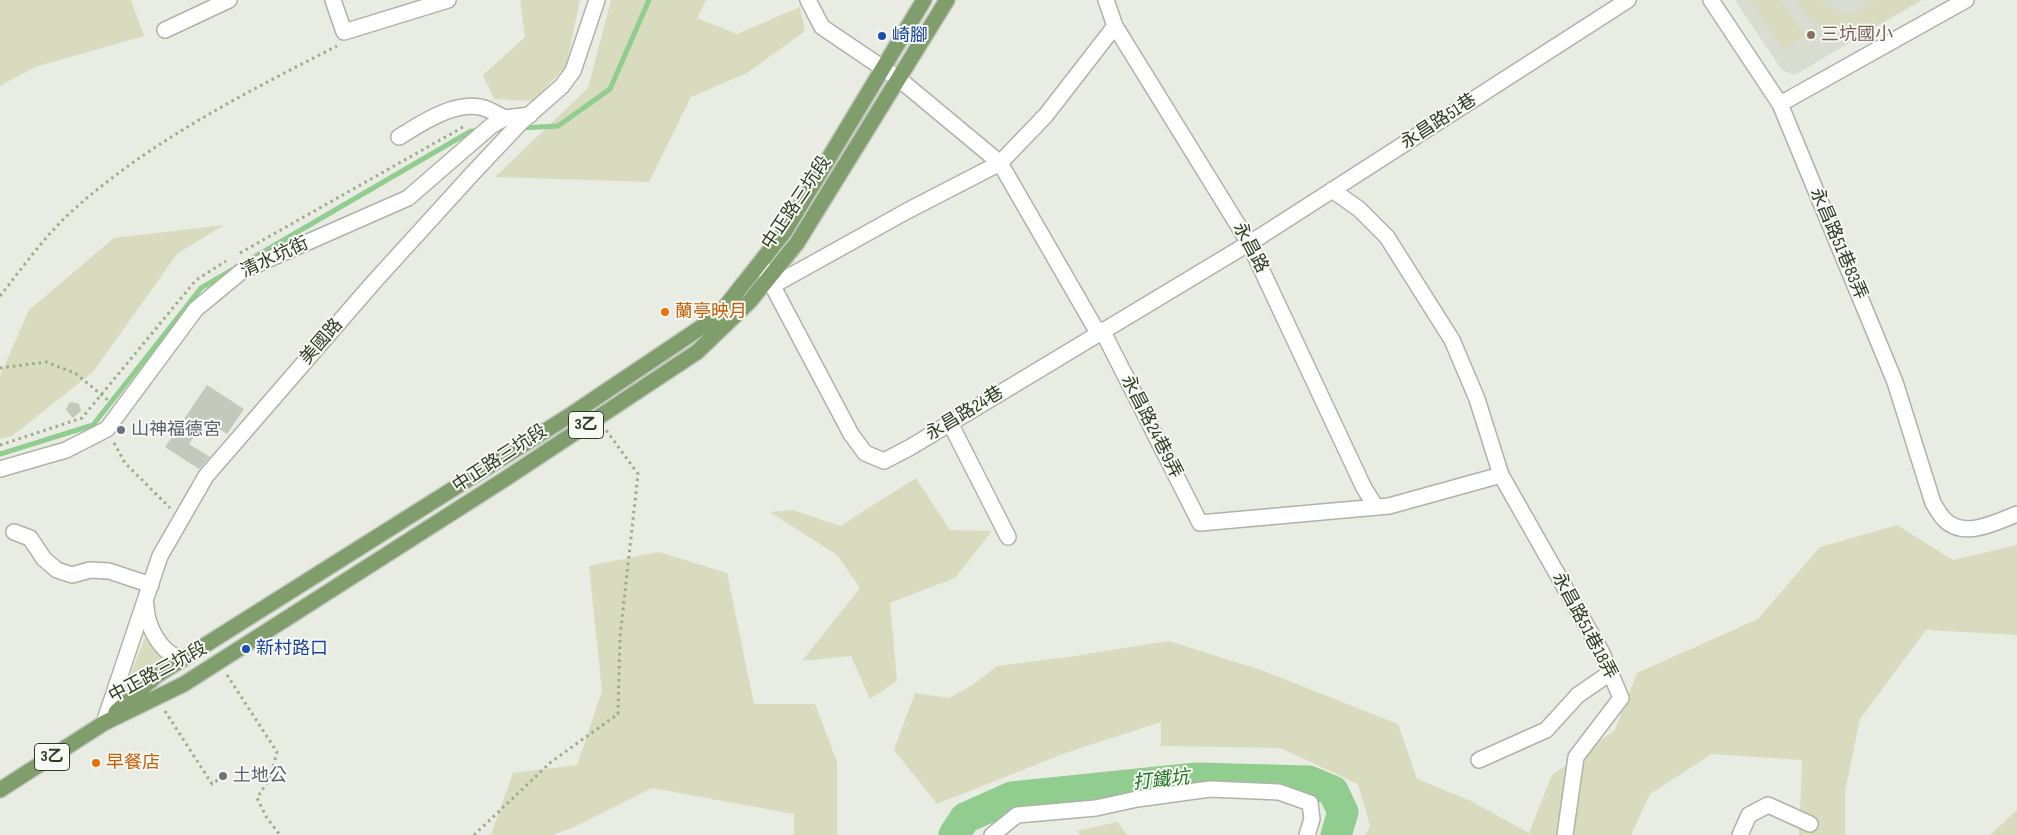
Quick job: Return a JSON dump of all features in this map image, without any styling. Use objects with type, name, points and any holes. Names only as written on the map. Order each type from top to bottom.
[{"type":"main road","name":"中正路三坑段","points":[[104,723],[156,676],[564,419],[718,316],[785,232],[924,0]]},
{"type":"main road","name":"中正路三坑段","points":[[0,790],[104,723],[184,684],[598,418],[697,352],[770,282],[797,243],[947,0]]},
{"type":"street","points":[[165,30],[229,0]]},
{"type":"street","points":[[333,0],[344,32],[448,0]]},
{"type":"street","name":"美國路","points":[[104,723],[160,556],[206,476],[373,284],[504,140],[562,86],[573,71],[597,0]]},
{"type":"street","points":[[808,0],[822,26],[881,69],[899,79],[1000,163]]},
{"type":"street","name":"永昌路","points":[[1106,0],[1115,26],[1249,243],[1364,488],[1376,507]]},
{"type":"street","name":"永昌路51巷","points":[[1249,243],[1628,0]]},
{"type":"street","name":"永昌路51巷83弄","points":[[1711,0],[1780,104],[1895,382],[1933,503],[1944,520],[1965,530],[1988,525],[2017,514]]},
{"type":"street","points":[[1780,104],[1966,0]]},
{"type":"street","points":[[770,282],[1000,163],[1046,115],[1115,26]]},
{"type":"street","points":[[399,137],[442,114],[465,106],[484,108],[505,118],[526,118]]},
{"type":"street","name":"清水坑街","points":[[0,469],[66,450],[107,429],[196,309],[242,271],[408,198],[491,126],[505,118]]},
{"type":"street","name":"永昌路24巷9弄","points":[[1000,163],[1100,331],[1200,523],[1376,507]]},
{"type":"street","name":"永昌路51巷18弄","points":[[1332,190],[1359,209],[1387,237],[1452,340],[1477,399],[1501,475],[1602,653],[1621,698],[1576,757],[1565,835]]},
{"type":"street","name":"永昌路24巷","points":[[761,264],[851,434],[865,453],[884,461],[1249,243]]},
{"type":"street","points":[[950,423],[1008,537]]},
{"type":"street","points":[[1376,507],[1389,506],[1501,475]]},
{"type":"street","points":[[14,532],[30,538],[44,559],[57,570],[72,575],[90,570],[109,571],[151,585]]},
{"type":"street","points":[[146,600],[146,616],[149,625],[169,653],[183,659]]},
{"type":"street","points":[[1479,760],[1546,730],[1578,695],[1610,673]]},
{"type":"street","points":[[992,835],[1016,815],[1096,808],[1210,789],[1279,792],[1310,803],[1312,819],[1307,835]]},
{"type":"street","points":[[1740,835],[1749,815],[1768,805],[1810,824]]},
{"type":"path","points":[[0,296],[35,251],[71,213],[130,164],[263,84],[347,41],[344,32]]},
{"type":"path","points":[[0,368],[46,362],[75,373],[104,397]]},
{"type":"path","points":[[474,835],[551,762],[618,714],[620,638],[638,474],[598,418]]},
{"type":"path","points":[[107,429],[125,463],[181,519]]},
{"type":"path","points":[[218,662],[277,752],[270,778],[257,798],[266,818],[280,835]]},
{"type":"path","points":[[157,698],[212,784],[220,778]]},
{"type":"shaded area","name":"三坑國小","points":[[1735,0],[1922,0],[1795,75],[1782,70]]},
{"type":"green space","points":[[0,0],[131,0],[144,36],[35,67],[0,86]]},
{"type":"green space","points":[[520,0],[580,0],[566,66],[533,101],[494,99],[483,75],[525,37]]},
{"type":"green space","points":[[611,0],[706,0],[697,18],[737,34],[800,7],[805,31],[747,73],[691,97],[649,182],[495,177],[588,88]]},
{"type":"green space","points":[[1751,0],[1781,0],[1805,36],[1784,50]]},
{"type":"green space","points":[[1796,0],[1820,0],[1841,13],[1855,14],[1875,0],[1918,0],[1861,34],[1842,36],[1823,29],[1815,23]]},
{"type":"green space","points":[[224,225],[177,254],[93,372],[12,436],[0,439],[0,376],[29,310],[114,238]]},
{"type":"green space","points":[[916,478],[950,530],[992,531],[955,578],[890,603],[897,681],[870,699],[851,656],[802,661],[860,588],[837,555],[770,512],[793,510],[840,526]]},
{"type":"green space","points":[[1897,525],[1953,560],[2017,545],[2017,635],[1926,630],[1860,719],[1845,792],[1845,835],[1799,835],[1802,760],[1712,754],[1650,794],[1631,835],[1365,835],[1370,826],[1358,784],[1280,748],[1161,746],[1161,722],[1068,752],[937,804],[894,750],[915,693],[949,698],[971,686],[997,666],[1169,641],[1264,671],[1398,724],[1417,779],[1471,801],[1529,833],[1552,775],[1615,730],[1637,673],[1758,619],[1820,547]]},
{"type":"green space","points":[[659,552],[727,573],[754,704],[815,704],[837,762],[837,835],[794,835],[794,814],[652,788],[574,827],[553,835],[491,835],[513,773],[577,765],[602,691],[589,566]]},
{"type":"green space","points":[[147,632],[164,657],[129,679]]},
{"type":"green space","points":[[2017,810],[2017,835],[1990,835]]},
{"type":"green space","points":[[1117,822],[1127,835],[1080,835],[1077,831]]},
{"type":"building","points":[[207,385],[244,409],[227,434],[205,420],[189,444],[210,457],[199,469],[165,447]]},
{"type":"building","points":[[69,403],[79,404],[81,411],[73,418],[66,410]]},
{"type":"waterway","points":[[520,128],[558,126],[610,89],[649,0]]},
{"type":"waterway","points":[[0,454],[93,425],[201,288],[471,131],[479,131]]},
{"type":"waterway","name":"打鐵坑","points":[[954,835],[965,818],[1012,797],[1196,778],[1309,781],[1333,791],[1343,812],[1336,835]]},
{"type":"place","name":"三坑國小","points":[[1811,35]]},
{"type":"place","name":"崎腳","points":[[882,36]]},
{"type":"place","name":"蘭亭映月","points":[[665,312]]},
{"type":"place","name":"山神福德宮","points":[[121,430]]},
{"type":"place","name":"新村路口","points":[[246,649]]},
{"type":"place","name":"早餐店","points":[[96,763]]},
{"type":"place","name":"土地公","points":[[223,776]]}]
